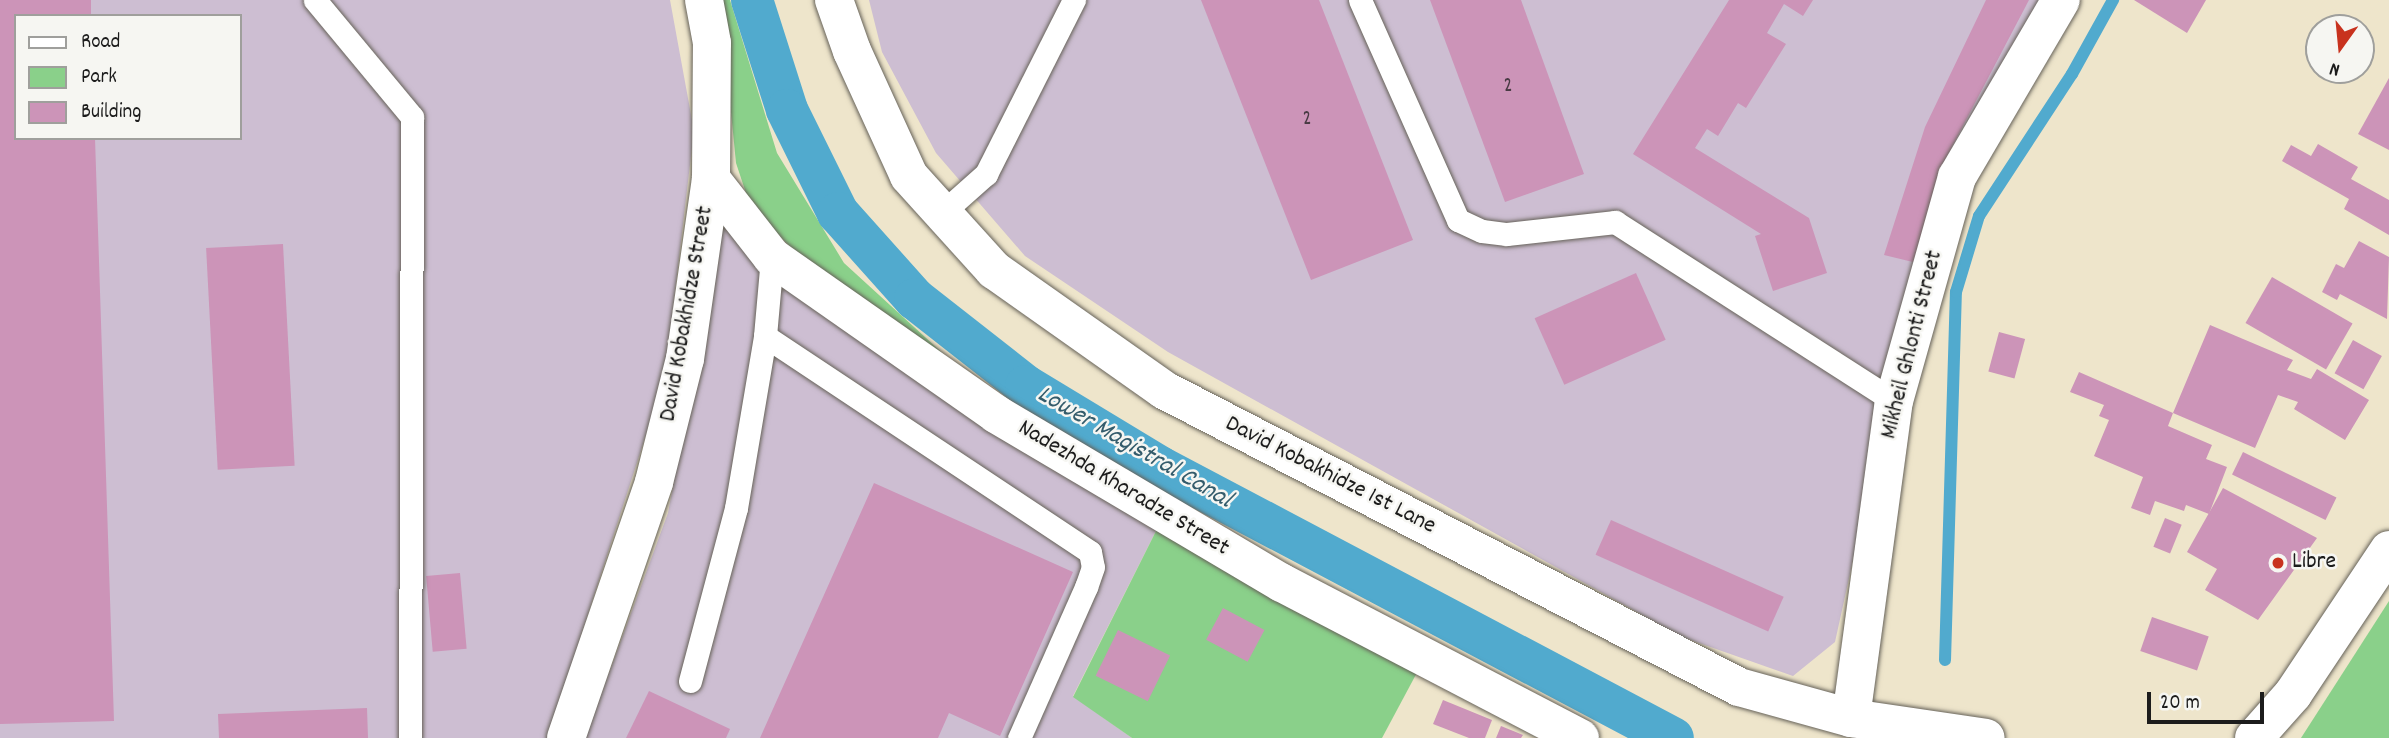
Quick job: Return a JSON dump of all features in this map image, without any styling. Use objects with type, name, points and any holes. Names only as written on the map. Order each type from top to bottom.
[{"type":"street","name":"David Kobakhidze Street","points":[[566,738],[654,482],[685,359],[712,179],[712,44],[704,0]]},
{"type":"street","name":"David Kobakhidze 1st Lane","points":[[834,0],[852,51],[909,176],[994,271],[1164,390],[1686,662],[1739,687],[1851,718],[1986,738]]},
{"type":"street","name":"Mikheil Ghlonti Street","points":[[1851,718],[1894,401],[1957,177],[2060,0]]},
{"type":"street","name":"Nadezhda Kharadze Street","points":[[712,179],[772,257],[1020,428],[1282,583],[1580,738]]},
{"type":"street","points":[[2254,738],[2293,694],[2389,550]]},
{"type":"lane","points":[[315,0],[412,117],[410,738]]},
{"type":"lane","points":[[942,213],[986,174],[1074,0]]},
{"type":"lane","points":[[1360,0],[1458,220],[1482,231],[1507,234],[1615,222],[1894,401]]},
{"type":"lane","points":[[690,681],[736,508],[765,336],[772,257]]},
{"type":"lane","points":[[765,336],[1090,552],[1093,567],[1086,586],[1018,738]]},
{"type":"shaded area","points":[[0,0],[670,0],[694,131],[665,376],[548,738],[0,738]]},
{"type":"shaded area","points":[[869,0],[2040,0],[1871,478],[1835,642],[1793,676],[1682,637],[1168,352],[1025,256],[936,153],[882,52]]},
{"type":"shaded area","points":[[723,215],[800,300],[1158,527],[1073,696],[1132,738],[585,738],[668,513]]},
{"type":"green space","points":[[720,0],[730,0],[777,153],[844,263],[972,380],[805,261],[751,208],[736,163]]},
{"type":"green space","points":[[1158,527],[1420,667],[1382,738],[1132,738],[1073,697]]},
{"type":"green space","points":[[2389,601],[2389,738],[2301,738]]},
{"type":"building","points":[[0,0],[91,0],[91,14],[14,14],[14,140],[95,140],[114,721],[0,724]]},
{"type":"building","points":[[1201,0],[1319,0],[1413,240],[1311,280]]},
{"type":"building","points":[[1430,0],[1521,0],[1584,174],[1505,202]]},
{"type":"building","points":[[1729,0],[1813,0],[1803,16],[1784,4],[1767,33],[1786,44],[1746,108],[1738,103],[1718,136],[1707,129],[1695,148],[1809,218],[1827,273],[1773,291],[1755,236],[1761,234],[1633,154]]},
{"type":"building","points":[[1986,0],[2029,0],[1944,162],[1917,263],[1884,255],[1925,127]]},
{"type":"building","points":[[2134,0],[2206,0],[2187,33]]},
{"type":"building","points":[[2389,78],[2389,150],[2358,134]]},
{"type":"building","points":[[2318,144],[2358,167],[2351,179],[2389,200],[2389,235],[2344,209],[2349,199],[2282,161],[2291,145],[2311,156]]},
{"type":"building","points":[[2359,241],[2389,257],[2387,319],[2340,294],[2337,300],[2322,292],[2336,264],[2344,268]]},
{"type":"building","points":[[283,244],[295,466],[218,470],[206,248]]},
{"type":"building","points":[[1636,273],[1666,340],[1564,385],[1535,318]]},
{"type":"building","points":[[2272,277],[2353,324],[2326,369],[2246,323]]},
{"type":"building","points":[[2210,325],[2293,360],[2287,370],[2311,379],[2317,369],[2369,400],[2345,440],[2294,409],[2298,402],[2278,395],[2255,448],[2173,413]]},
{"type":"building","points":[[1999,332],[2025,339],[2014,379],[1988,372]]},
{"type":"building","points":[[2353,340],[2382,356],[2363,389],[2335,373]]},
{"type":"building","points":[[2079,372],[2173,413],[2168,426],[2212,445],[2206,459],[2227,467],[2209,514],[2186,505],[2184,511],[2155,501],[2150,515],[2131,508],[2143,477],[2094,456],[2109,420],[2099,416],[2104,405],[2070,392]]},
{"type":"building","points":[[2243,452],[2336,498],[2326,520],[2232,474]]},
{"type":"building","points":[[874,483],[1073,572],[1000,736],[949,713],[938,738],[760,738]]},
{"type":"building","points":[[2223,488],[2317,538],[2258,620],[2205,590],[2217,569],[2187,552]]},
{"type":"building","points":[[2165,518],[2182,525],[2170,553],[2153,547]]},
{"type":"building","points":[[1611,520],[1784,597],[1768,632],[1596,555]]},
{"type":"building","points":[[460,573],[467,649],[433,652],[426,576]]},
{"type":"building","points":[[1223,608],[1264,630],[1248,662],[1206,640]]},
{"type":"building","points":[[2152,617],[2209,637],[2197,671],[2140,651]]},
{"type":"building","points":[[1118,630],[1170,655],[1148,701],[1096,676]]},
{"type":"building","points":[[649,691],[730,729],[726,738],[626,738]]},
{"type":"building","points":[[1443,700],[1492,720],[1485,738],[1469,738],[1433,724]]},
{"type":"building","points":[[367,708],[368,738],[219,738],[218,714]]},
{"type":"building","points":[[1501,726],[1523,735],[1521,738],[1496,738]]},
{"type":"waterway","name":"Lower Magistral Canal","points":[[752,0],[787,110],[838,213],[915,299],[1026,386],[1160,467],[1673,738]]},
{"type":"waterway","points":[[1945,660],[1956,292],[1979,216],[2072,74],[2113,0]]},
{"type":"place","name":"Libre","points":[[2278,563]]}]
